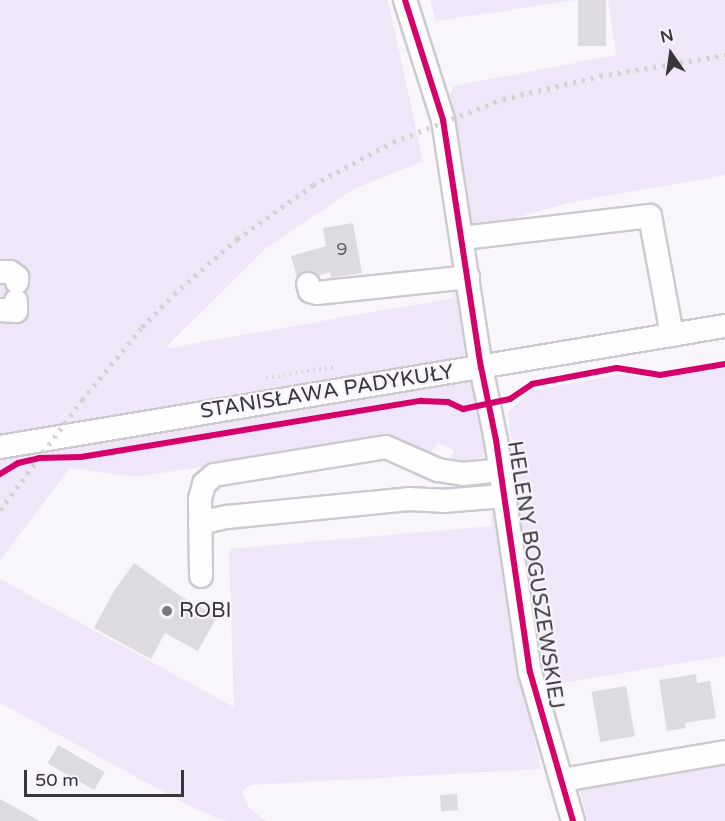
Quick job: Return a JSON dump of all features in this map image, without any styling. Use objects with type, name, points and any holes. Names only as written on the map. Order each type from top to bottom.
[{"type":"street","name":"HELENY BOGUSZEWSKIEJ","points":[[405,0],[443,120],[463,238],[481,367],[500,470],[530,672],[542,721],[573,821]]},
{"type":"street","points":[[463,238],[650,216],[672,335]]},
{"type":"street","points":[[308,284],[310,291],[317,292],[417,280],[468,277]]},
{"type":"street","name":"STANISŁAWA PADYKUŁY","points":[[0,447],[725,326]]},
{"type":"street","points":[[201,576],[200,498],[204,484],[214,475],[233,470],[387,447],[438,470],[463,474],[500,470]]},
{"type":"street","points":[[409,499],[422,488],[450,472]]},
{"type":"street","points":[[200,523],[227,518],[409,499],[443,501],[503,496]]},
{"type":"street","points":[[562,780],[725,752]]},
{"type":"shaded area","points":[[0,0],[388,0],[423,161],[352,190],[265,249],[167,346],[169,348],[453,298],[452,292],[455,292],[459,294],[464,334],[489,447],[477,462],[449,464],[454,450],[437,443],[430,456],[224,463],[137,477],[70,468],[0,560]]},
{"type":"shaded area","points":[[430,0],[576,0],[436,21]]},
{"type":"shaded area","points":[[608,0],[725,0],[725,175],[568,203],[480,228],[468,223],[445,105],[454,86],[616,55]]},
{"type":"shaded area","points":[[725,368],[725,656],[550,685],[534,627],[508,412],[529,391],[621,374],[657,379]]},
{"type":"shaded area","points":[[491,507],[496,507],[523,688],[541,769],[251,785],[242,791],[248,807],[266,821],[226,821],[195,809],[0,703],[0,579],[234,707],[229,549],[492,526]]},
{"type":"shaded area","points":[[725,763],[725,821],[588,821],[578,785]]},
{"type":"building","points":[[578,0],[606,0],[606,46],[578,46]]},
{"type":"building","points":[[353,223],[362,273],[331,278],[330,272],[318,276],[312,271],[305,271],[297,277],[291,256],[326,246],[323,228]]},
{"type":"building","name":"ROBI","points":[[134,563],[179,595],[217,616],[198,651],[165,633],[151,659],[94,628],[114,591]]},
{"type":"building","points":[[696,674],[697,683],[710,681],[716,718],[685,723],[686,728],[667,731],[659,680]]},
{"type":"building","points":[[626,686],[635,736],[600,742],[592,692]]},
{"type":"building","points":[[58,745],[105,772],[94,790],[48,763]]},
{"type":"building","points":[[457,794],[458,810],[441,811],[440,795]]},
{"type":"building","points":[[0,799],[40,821],[0,821]]},
{"type":"railway","points":[[0,510],[82,400],[142,327],[174,294],[237,239],[313,185],[393,142],[503,99],[600,76],[725,55]]},
{"type":"cycle path","points":[[405,0],[443,120],[481,367],[496,440],[530,672],[573,821]]},
{"type":"cycle path","points":[[0,474],[18,463],[39,458],[81,457],[421,401],[448,402],[463,409],[510,399],[532,384],[617,368],[660,375],[725,364]]},
{"type":"place","name":"ROBI","points":[[167,611]]}]
